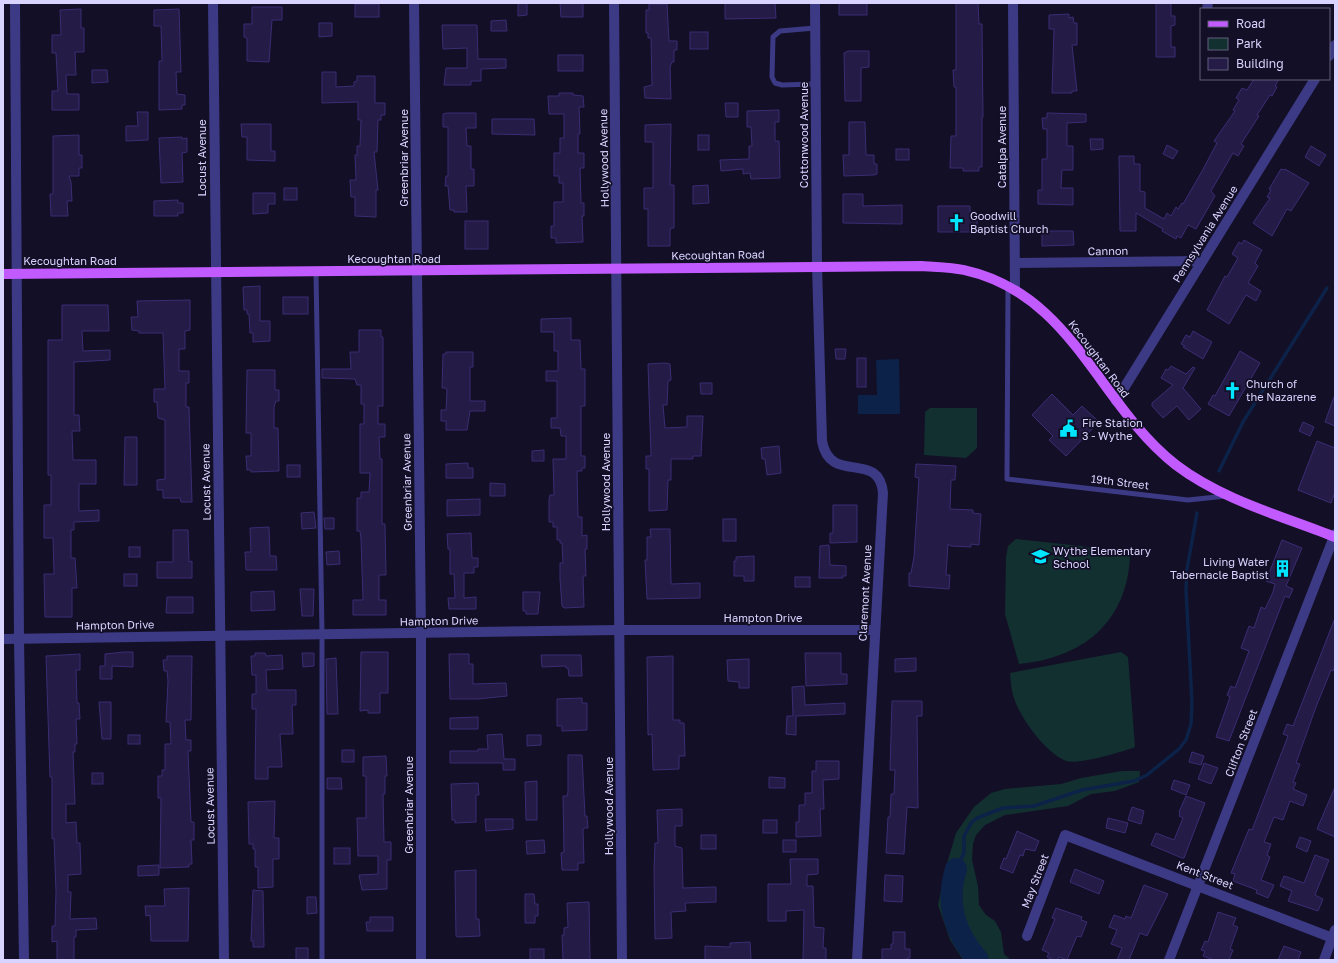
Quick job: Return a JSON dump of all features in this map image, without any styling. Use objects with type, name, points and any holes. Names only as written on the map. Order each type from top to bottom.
[{"type":"main road","name":"Kecoughtan Road","points":[[3,274],[817,266],[933,267],[964,270],[990,278],[1011,289],[1049,316],[1065,332],[1116,401],[1153,445],[1176,465],[1202,482],[1230,496],[1335,536]]},
{"type":"street","points":[[15,3],[18,639],[24,960]]},
{"type":"street","name":"Locust Avenue","points":[[213,3],[224,960]]},
{"type":"street","name":"Greenbriar Avenue","points":[[414,3],[421,633],[421,960]]},
{"type":"street","name":"Hollywood Avenue","points":[[614,3],[622,960]]},
{"type":"street","name":"Cottonwood Avenue","points":[[815,3],[817,266]]},
{"type":"street","name":"Catalpa Avenue","points":[[1011,289],[1015,264],[1013,3]]},
{"type":"street","points":[[1330,54],[1335,45]]},
{"type":"street","name":"Pennsylvania Avenue","points":[[1116,401],[1314,80]]},
{"type":"street","name":"Cannon","points":[[1015,264],[1202,262]]},
{"type":"street","name":"Claremont Avenue","points":[[817,266],[823,449],[826,455],[835,464],[871,471],[883,487],[857,960]]},
{"type":"street","name":"Clifton Street","points":[[1170,960],[1335,536]]},
{"type":"street","name":"Hampton Drive","points":[[3,639],[619,630],[875,630]]},
{"type":"street","name":"Kent Street","points":[[1066,835],[1334,936]]},
{"type":"street","name":"May Street","points":[[1027,936],[1066,835]]},
{"type":"street","points":[[1324,960],[1334,936]]},
{"type":"lane","points":[[815,28],[780,31],[775,34],[773,37],[772,77],[775,83],[782,85],[816,84]]},
{"type":"lane","points":[[316,272],[322,634],[322,960]]},
{"type":"lane","name":"Catalpa Avenue","points":[[1007,479],[1011,289]]},
{"type":"lane","name":"19th Street","points":[[1007,479],[1188,500],[1230,496]]},
{"type":"green space","points":[[930,408],[977,408],[977,448],[966,458],[924,455],[925,412]]},
{"type":"green space","points":[[1016,539],[1081,546],[1130,556],[1127,580],[1120,600],[1110,618],[1097,633],[1081,645],[1062,654],[1042,660],[1019,664],[1005,614],[1006,557],[1008,546]]},
{"type":"green space","points":[[1121,652],[1128,657],[1135,747],[1090,760],[1072,762],[1058,757],[1042,743],[1022,715],[1013,695],[1010,673]]},
{"type":"green space","points":[[1122,771],[1140,771],[1139,782],[1115,791],[1091,794],[1068,806],[1005,815],[985,825],[976,835],[973,844],[972,860],[978,886],[979,905],[986,915],[995,921],[1001,932],[1004,954],[1011,960],[963,960],[950,940],[938,905],[946,867],[956,833],[974,807],[991,793],[1005,789],[1061,784],[1081,778]]},
{"type":"water","points":[[899,359],[900,414],[858,414],[858,395],[877,395],[876,360]]},
{"type":"building","points":[[518,3],[527,3],[527,15],[518,16]]},
{"type":"building","points":[[560,3],[583,3],[583,17],[561,17]]},
{"type":"building","points":[[725,3],[775,3],[776,18],[725,19]]},
{"type":"building","points":[[839,3],[867,3],[867,15],[839,15]]},
{"type":"building","points":[[956,3],[978,3],[979,24],[982,24],[982,167],[979,167],[979,171],[963,171],[963,168],[950,168],[951,136],[956,136],[956,87],[954,87],[953,70],[956,70]]},
{"type":"building","points":[[1156,3],[1171,3],[1171,16],[1175,16],[1175,25],[1171,26],[1171,47],[1175,47],[1175,57],[1156,57]]},
{"type":"building","points":[[355,4],[379,4],[379,17],[355,17]]},
{"type":"building","points":[[649,4],[667,4],[669,41],[677,41],[677,50],[674,50],[674,62],[672,62],[670,67],[671,99],[645,98],[644,87],[652,85],[651,38],[648,38],[648,33],[646,33],[646,10],[649,10]]},
{"type":"building","points":[[252,7],[282,7],[282,20],[272,20],[269,62],[247,61],[247,38],[244,37],[244,24],[252,24]]},
{"type":"building","points":[[81,9],[81,28],[84,28],[84,52],[75,52],[76,75],[66,75],[67,94],[79,94],[79,110],[52,110],[52,91],[58,91],[56,53],[52,53],[52,35],[61,35],[60,10]]},
{"type":"building","points":[[179,9],[181,72],[176,72],[177,94],[185,95],[185,105],[182,105],[182,109],[159,110],[159,61],[162,61],[161,26],[154,26],[154,10]]},
{"type":"building","points":[[1069,14],[1069,18],[1073,17],[1074,23],[1077,23],[1077,45],[1072,45],[1077,91],[1072,91],[1072,93],[1052,93],[1054,29],[1049,29],[1049,15]]},
{"type":"building","points":[[506,20],[507,31],[491,31],[491,21]]},
{"type":"building","points":[[319,23],[332,23],[332,36],[319,37]]},
{"type":"building","points":[[442,25],[477,25],[478,59],[506,59],[506,68],[481,69],[481,81],[471,81],[471,85],[444,85],[446,68],[467,68],[467,48],[443,49]]},
{"type":"building","points":[[690,32],[708,32],[708,49],[690,49]]},
{"type":"building","points":[[848,51],[869,51],[869,67],[861,68],[861,101],[845,101],[844,53]]},
{"type":"building","points":[[558,55],[583,55],[583,71],[558,71]]},
{"type":"building","points":[[92,70],[107,70],[108,82],[92,83]]},
{"type":"building","points":[[322,72],[336,72],[336,87],[354,86],[354,82],[357,81],[357,76],[375,76],[375,103],[385,103],[385,115],[381,115],[381,120],[378,120],[377,152],[374,152],[378,190],[376,190],[376,217],[355,216],[355,197],[351,197],[350,180],[356,180],[355,155],[357,155],[357,146],[360,146],[361,120],[358,120],[358,102],[322,103]]},
{"type":"building","points":[[1253,80],[1278,80],[1275,86],[1277,87],[1272,96],[1270,95],[1257,115],[1259,116],[1241,144],[1244,146],[1238,156],[1233,153],[1211,191],[1215,196],[1196,229],[1188,225],[1181,238],[1177,236],[1176,239],[1162,231],[1163,229],[1136,213],[1136,231],[1120,231],[1119,156],[1134,156],[1134,164],[1140,164],[1140,191],[1145,192],[1145,208],[1164,219],[1167,213],[1171,216],[1176,207],[1178,209],[1182,203],[1183,204],[1201,173],[1217,143],[1214,141],[1235,111],[1233,110],[1239,100],[1236,98],[1242,88],[1247,90]]},
{"type":"building","points":[[559,93],[573,93],[573,95],[583,96],[584,107],[579,107],[580,134],[578,134],[578,153],[584,153],[584,168],[580,168],[581,203],[584,203],[584,216],[582,216],[583,242],[556,243],[556,238],[551,238],[551,226],[554,226],[554,202],[563,202],[563,183],[559,183],[559,176],[554,176],[554,153],[560,153],[560,138],[564,138],[564,114],[549,114],[548,96],[559,96]]},
{"type":"building","points":[[725,103],[738,103],[738,117],[726,117]]},
{"type":"building","points":[[779,110],[779,122],[775,122],[775,141],[779,141],[780,178],[751,179],[750,173],[743,174],[743,169],[721,171],[720,160],[749,159],[749,146],[752,146],[751,127],[747,127],[747,111]]},
{"type":"building","points":[[137,112],[148,112],[148,140],[126,141],[126,126],[138,126]]},
{"type":"building","points":[[476,113],[476,128],[466,128],[467,146],[471,146],[471,169],[474,169],[474,186],[466,186],[467,212],[454,212],[454,210],[450,210],[448,186],[445,186],[446,176],[448,176],[448,127],[443,127],[443,114]]},
{"type":"building","points":[[1047,113],[1086,114],[1086,122],[1067,123],[1067,146],[1073,146],[1073,170],[1062,170],[1061,188],[1073,188],[1073,205],[1038,204],[1038,190],[1042,190],[1042,159],[1047,159],[1047,129],[1043,129],[1042,118],[1047,118]]},
{"type":"building","points":[[492,119],[534,119],[535,135],[492,134]]},
{"type":"building","points":[[849,122],[865,122],[866,155],[874,155],[874,164],[877,164],[877,174],[844,176],[843,155],[849,155]]},
{"type":"building","points":[[241,124],[271,124],[271,151],[275,151],[275,161],[247,160],[247,137],[242,137]]},
{"type":"building","points":[[671,124],[670,185],[674,185],[674,228],[671,228],[670,231],[670,246],[648,246],[648,209],[644,209],[644,188],[653,188],[653,142],[645,142],[645,125]]},
{"type":"building","points":[[79,135],[79,155],[82,155],[82,168],[79,168],[79,176],[69,176],[71,182],[72,201],[67,201],[68,216],[51,216],[50,194],[53,194],[53,136]]},
{"type":"building","points":[[698,135],[709,135],[709,150],[698,150]]},
{"type":"building","points":[[182,137],[182,139],[187,138],[187,152],[182,153],[183,182],[161,183],[159,138]]},
{"type":"building","points":[[1090,139],[1103,139],[1103,149],[1091,150]]},
{"type":"building","points":[[1167,145],[1178,151],[1173,159],[1163,154]]},
{"type":"building","points":[[1311,146],[1326,155],[1319,166],[1305,157]]},
{"type":"building","points":[[896,149],[909,149],[909,160],[896,160]]},
{"type":"building","points":[[1281,169],[1285,169],[1309,183],[1291,211],[1287,209],[1272,236],[1253,223],[1270,198],[1267,197],[1271,190],[1269,189]]},
{"type":"building","points":[[708,185],[709,203],[693,204],[693,186]]},
{"type":"building","points":[[284,188],[297,188],[297,200],[284,200]]},
{"type":"building","points":[[253,193],[275,193],[275,204],[268,204],[268,213],[253,214]]},
{"type":"building","points":[[843,194],[863,194],[863,206],[902,205],[902,224],[843,223]]},
{"type":"building","points":[[178,200],[178,203],[183,203],[183,213],[178,213],[178,216],[154,216],[154,201]]},
{"type":"building","name":"Goodwill Baptist Church","points":[[938,206],[970,206],[970,212],[973,212],[973,217],[977,217],[977,228],[973,228],[973,232],[938,232]]},
{"type":"building","points":[[465,221],[488,221],[488,249],[465,249]]},
{"type":"building","points":[[1042,231],[1073,231],[1074,245],[1042,246]]},
{"type":"building","points":[[1244,240],[1262,250],[1255,263],[1258,266],[1248,283],[1261,291],[1256,301],[1246,295],[1229,324],[1207,310],[1225,276],[1227,277],[1238,258],[1232,254],[1239,242],[1242,244]]},
{"type":"building","points":[[260,286],[260,321],[270,321],[270,341],[253,342],[253,333],[250,333],[249,314],[247,314],[247,310],[244,310],[243,287]]},
{"type":"building","points":[[283,297],[308,297],[308,314],[283,314]]},
{"type":"building","points":[[190,300],[190,330],[185,331],[185,349],[179,349],[179,371],[189,371],[189,383],[186,383],[186,407],[189,407],[192,502],[181,502],[180,498],[163,498],[163,490],[157,490],[157,480],[165,479],[165,420],[158,418],[157,402],[154,402],[154,389],[165,389],[163,333],[139,333],[139,331],[132,330],[131,317],[138,317],[137,301]]},
{"type":"building","points":[[62,305],[108,305],[109,331],[82,331],[83,351],[110,350],[110,360],[74,362],[74,415],[79,415],[80,431],[72,431],[73,460],[96,460],[96,484],[79,484],[79,511],[99,510],[99,521],[74,522],[74,530],[71,530],[71,558],[75,558],[77,588],[72,588],[72,617],[45,617],[44,574],[54,574],[53,538],[44,538],[44,505],[51,505],[51,475],[48,475],[48,340],[62,340]]},
{"type":"building","points":[[571,318],[571,340],[580,340],[581,369],[585,369],[585,406],[581,406],[581,456],[585,456],[585,468],[582,468],[582,471],[577,471],[578,517],[582,517],[582,536],[587,535],[587,549],[585,549],[586,576],[583,576],[584,607],[564,608],[562,606],[560,579],[560,563],[563,563],[562,543],[560,543],[560,540],[557,540],[557,527],[553,527],[553,522],[549,522],[549,499],[550,495],[554,495],[553,459],[566,459],[566,436],[561,436],[560,428],[551,428],[551,418],[557,418],[557,381],[546,381],[546,371],[558,371],[558,351],[554,351],[554,332],[541,332],[541,319]]},
{"type":"building","points":[[359,330],[381,330],[381,337],[383,337],[383,406],[378,406],[378,424],[385,424],[385,437],[379,437],[380,459],[382,459],[382,524],[385,524],[386,575],[379,575],[379,600],[386,600],[386,615],[353,615],[353,600],[363,600],[361,539],[360,531],[357,531],[357,498],[361,498],[361,492],[369,492],[370,473],[360,473],[360,424],[364,424],[364,404],[361,404],[361,385],[357,385],[355,379],[322,378],[322,369],[351,369],[350,352],[359,352]]},
{"type":"building","points":[[1193,331],[1212,342],[1203,359],[1183,347],[1185,346],[1181,344],[1186,335],[1190,337]]},
{"type":"building","points":[[835,349],[846,349],[845,359],[836,359]]},
{"type":"building","points":[[1240,351],[1260,363],[1229,416],[1208,404],[1213,395],[1215,396]]},
{"type":"building","points":[[446,352],[473,352],[473,367],[470,367],[470,401],[485,401],[485,411],[470,411],[467,430],[446,430],[446,421],[441,421],[441,410],[446,410],[447,391],[446,388],[442,388],[443,354],[446,354]]},
{"type":"building","points":[[857,358],[866,358],[866,387],[857,387]]},
{"type":"building","points":[[648,364],[670,364],[671,380],[668,381],[667,405],[663,405],[665,428],[687,427],[687,416],[703,416],[701,456],[693,456],[693,459],[671,459],[671,480],[668,480],[667,510],[649,511],[649,469],[646,469],[646,456],[651,456]]},
{"type":"building","points":[[1171,366],[1186,374],[1193,367],[1195,368],[1183,388],[1201,409],[1189,420],[1177,406],[1163,418],[1152,406],[1152,403],[1173,385],[1161,378],[1166,369],[1168,370]]},
{"type":"building","points":[[247,370],[275,370],[275,390],[279,390],[279,401],[276,401],[274,407],[274,428],[278,428],[279,471],[251,472],[251,470],[247,470],[246,456],[251,456],[251,433],[246,433]]},
{"type":"building","points":[[700,383],[712,383],[712,394],[701,394]]},
{"type":"building","name":"Fire Station 3 - Wythe","points":[[1052,394],[1073,415],[1082,406],[1099,422],[1066,456],[1049,440],[1053,436],[1032,415]]},
{"type":"building","points":[[1335,397],[1335,426],[1325,422]]},
{"type":"building","points":[[1303,422],[1314,427],[1310,436],[1299,431]]},
{"type":"building","points":[[125,437],[137,437],[137,485],[124,485]]},
{"type":"building","points":[[1317,441],[1335,448],[1335,492],[1331,503],[1298,490]]},
{"type":"building","points":[[779,446],[781,473],[767,475],[765,459],[762,459],[761,448]]},
{"type":"building","points":[[544,450],[544,461],[532,461],[532,451]]},
{"type":"building","points":[[468,463],[468,468],[473,468],[473,478],[446,478],[446,464]]},
{"type":"building","points":[[916,464],[956,466],[955,480],[951,480],[950,509],[973,510],[973,513],[981,514],[979,545],[971,544],[971,547],[951,546],[948,544],[946,575],[950,575],[949,589],[909,586],[909,573],[911,573],[914,557],[919,478],[915,477]]},
{"type":"building","points":[[287,465],[300,465],[300,477],[287,477]]},
{"type":"building","points":[[490,483],[505,484],[505,496],[490,496]]},
{"type":"building","points":[[480,499],[480,515],[447,516],[447,500]]},
{"type":"building","points":[[833,505],[857,505],[857,542],[830,543],[830,533],[833,533]]},
{"type":"building","points":[[314,512],[316,528],[302,529],[301,513]]},
{"type":"building","points":[[324,518],[334,518],[334,529],[325,529]]},
{"type":"building","points":[[723,519],[736,519],[736,541],[723,541]]},
{"type":"building","points":[[269,527],[270,556],[276,556],[277,570],[246,570],[245,552],[251,552],[250,528]]},
{"type":"building","points":[[650,529],[670,529],[671,584],[700,583],[700,598],[647,599],[645,560],[647,560],[647,537],[651,537]]},
{"type":"building","points":[[173,530],[188,530],[189,562],[192,561],[192,578],[157,578],[157,562],[173,562]]},
{"type":"building","points":[[471,533],[472,558],[478,558],[478,567],[474,567],[474,573],[464,573],[464,598],[476,597],[476,609],[449,609],[448,598],[455,598],[454,574],[450,574],[450,549],[448,549],[447,534]]},
{"type":"building","points":[[1282,540],[1302,548],[1286,586],[1293,589],[1289,598],[1285,596],[1229,741],[1216,737],[1230,697],[1227,695],[1231,686],[1235,688],[1249,651],[1241,648],[1249,626],[1254,628],[1261,607],[1265,609],[1273,592],[1275,584],[1266,581]]},
{"type":"building","points":[[829,545],[830,565],[846,566],[846,576],[842,576],[843,578],[819,578],[820,546]]},
{"type":"building","points":[[129,547],[140,547],[140,557],[129,557]]},
{"type":"building","points":[[339,551],[340,564],[327,565],[326,552]]},
{"type":"building","points":[[754,556],[754,581],[744,581],[744,576],[734,576],[734,561],[736,561],[736,557]]},
{"type":"building","points":[[124,574],[137,574],[137,586],[124,586]]},
{"type":"building","points":[[795,577],[810,577],[810,587],[795,587]]},
{"type":"building","points":[[300,589],[314,589],[313,616],[302,616]]},
{"type":"building","points":[[274,591],[275,610],[251,611],[251,592]]},
{"type":"building","points":[[523,592],[540,592],[538,614],[526,614],[526,611],[523,611]]},
{"type":"building","points":[[167,597],[193,597],[193,613],[166,613]]},
{"type":"building","points":[[1335,618],[1335,666],[1333,671],[1331,670],[1316,707],[1296,763],[1300,764],[1293,782],[1296,783],[1293,789],[1307,795],[1303,806],[1290,801],[1283,820],[1274,817],[1264,842],[1271,844],[1267,855],[1270,857],[1261,880],[1274,885],[1268,898],[1256,893],[1257,890],[1233,881],[1235,874],[1231,873],[1249,829],[1252,830],[1288,736],[1283,734],[1287,724],[1293,726]]},
{"type":"building","points":[[133,652],[133,667],[112,666],[112,679],[100,679],[100,666],[105,666],[105,654]]},
{"type":"building","points":[[361,652],[388,652],[388,693],[380,693],[380,713],[368,713],[368,710],[360,711]]},
{"type":"building","points":[[255,653],[265,653],[266,656],[282,655],[283,669],[266,670],[267,690],[296,690],[296,705],[292,705],[293,734],[280,734],[282,767],[268,767],[268,779],[255,779],[256,709],[252,709],[252,694],[256,694],[256,675],[252,675],[251,656],[255,656]]},
{"type":"building","points":[[302,653],[314,653],[314,666],[303,667]]},
{"type":"building","points":[[805,653],[841,653],[841,674],[847,674],[847,684],[806,686]]},
{"type":"building","points":[[80,654],[80,670],[76,670],[77,703],[79,703],[80,719],[76,719],[77,744],[75,744],[75,752],[73,752],[75,804],[66,804],[66,823],[76,822],[77,843],[80,843],[81,874],[68,875],[68,892],[71,892],[70,919],[96,918],[97,929],[76,930],[76,937],[74,937],[74,960],[57,960],[57,941],[52,942],[52,926],[55,926],[56,892],[54,838],[52,839],[52,777],[50,777],[46,656]]},
{"type":"building","points":[[449,654],[469,654],[469,664],[473,664],[473,684],[506,683],[507,696],[478,699],[450,699]]},
{"type":"building","points":[[541,655],[581,655],[582,676],[569,676],[568,668],[566,668],[566,666],[542,667]]},
{"type":"building","points":[[167,656],[192,656],[191,720],[185,720],[186,740],[191,740],[191,751],[188,751],[191,822],[194,822],[194,840],[191,840],[192,864],[189,864],[189,867],[160,868],[161,798],[158,798],[158,776],[162,776],[162,770],[165,770],[165,744],[171,744],[170,722],[166,722],[168,681],[167,671],[164,671],[163,660],[167,660]]},
{"type":"building","points":[[673,656],[673,720],[680,720],[680,723],[684,723],[685,756],[679,756],[679,769],[653,770],[652,734],[648,735],[647,657]]},
{"type":"building","points":[[336,658],[338,714],[327,714],[326,659]]},
{"type":"building","points":[[916,658],[916,671],[895,672],[895,659]]},
{"type":"building","points":[[749,659],[749,688],[739,688],[739,682],[728,681],[727,660]]},
{"type":"building","points":[[804,686],[805,705],[845,703],[845,714],[796,716],[796,735],[786,734],[787,716],[793,716],[792,687]]},
{"type":"building","points":[[582,698],[582,703],[587,703],[587,730],[562,731],[562,726],[557,726],[557,699]]},
{"type":"building","points":[[892,701],[922,701],[922,716],[917,716],[918,808],[907,807],[904,854],[886,853],[888,817],[890,817],[891,794],[894,794],[895,770],[890,770]]},
{"type":"building","points":[[99,702],[111,702],[111,739],[102,739]]},
{"type":"building","points":[[478,717],[478,729],[450,729],[450,718]]},
{"type":"building","points":[[502,734],[504,759],[515,759],[515,770],[503,770],[503,763],[450,763],[450,751],[478,751],[478,749],[488,749],[487,735]]},
{"type":"building","points":[[128,735],[140,735],[140,744],[128,744]]},
{"type":"building","points":[[527,735],[541,735],[541,745],[527,746]]},
{"type":"building","points":[[342,750],[354,750],[354,762],[342,762]]},
{"type":"building","points":[[1192,752],[1204,756],[1201,765],[1189,762]]},
{"type":"building","points":[[568,755],[582,755],[585,816],[587,816],[588,828],[584,828],[583,830],[584,863],[578,863],[578,870],[562,870],[561,853],[564,852],[563,796],[567,796],[568,792]]},
{"type":"building","points":[[386,756],[387,776],[385,776],[385,794],[383,794],[384,842],[391,842],[391,860],[387,860],[387,889],[362,890],[359,875],[378,874],[378,856],[358,856],[357,818],[366,818],[366,776],[363,776],[363,757]]},
{"type":"building","points":[[816,761],[839,761],[839,779],[823,780],[824,809],[820,809],[821,836],[796,837],[796,822],[799,822],[799,805],[805,805],[805,793],[812,793],[812,771],[816,771]]},
{"type":"building","points":[[1204,763],[1218,768],[1211,784],[1198,779]]},
{"type":"building","points":[[92,773],[103,773],[103,784],[92,784]]},
{"type":"building","points":[[769,777],[785,778],[785,788],[769,788]]},
{"type":"building","points":[[327,778],[341,778],[342,789],[327,789]]},
{"type":"building","points":[[1174,780],[1190,785],[1186,795],[1171,789]]},
{"type":"building","points":[[537,781],[537,820],[526,820],[525,782]]},
{"type":"building","points":[[478,783],[479,795],[476,795],[476,822],[455,823],[455,820],[452,820],[451,784]]},
{"type":"building","points":[[1335,787],[1335,837],[1317,829]]},
{"type":"building","points":[[1186,796],[1205,803],[1184,858],[1182,858],[1151,845],[1156,833],[1174,840],[1183,818],[1179,816],[1179,812]]},
{"type":"building","points":[[275,801],[274,838],[279,838],[279,859],[273,859],[273,887],[258,888],[258,867],[255,867],[255,849],[253,849],[253,844],[249,844],[248,802]]},
{"type":"building","points":[[1132,807],[1144,811],[1141,824],[1128,820]]},
{"type":"building","points":[[682,809],[682,826],[675,826],[675,846],[682,848],[683,888],[716,887],[716,902],[685,903],[686,911],[671,912],[672,938],[655,939],[654,869],[655,843],[658,843],[657,810]]},
{"type":"building","points":[[1108,818],[1128,823],[1125,833],[1106,828]]},
{"type":"building","points":[[485,819],[513,819],[513,829],[486,831]]},
{"type":"building","points":[[763,820],[777,820],[777,833],[763,833]]},
{"type":"building","points":[[1017,831],[1039,841],[1035,851],[1025,849],[1023,856],[1020,855],[1013,873],[1000,868],[1004,858],[1006,859]]},
{"type":"building","points":[[701,835],[716,835],[716,849],[701,849]]},
{"type":"building","points":[[1300,837],[1311,841],[1307,852],[1296,847]]},
{"type":"building","points":[[544,840],[545,853],[527,854],[526,841]]},
{"type":"building","points":[[783,840],[796,840],[796,852],[783,852]]},
{"type":"building","points":[[334,848],[350,848],[350,864],[334,864]]},
{"type":"building","points":[[1315,855],[1329,860],[1315,895],[1323,899],[1318,911],[1288,901],[1292,891],[1280,886],[1284,876],[1304,883]]},
{"type":"building","points":[[790,859],[818,859],[818,874],[807,875],[807,886],[813,886],[814,927],[824,928],[823,948],[826,948],[826,960],[803,960],[804,910],[786,911],[786,921],[768,921],[768,884],[791,884]]},
{"type":"building","points":[[159,865],[159,875],[138,876],[138,866]]},
{"type":"building","points":[[1075,869],[1104,881],[1099,894],[1070,882]]},
{"type":"building","points":[[476,870],[476,919],[479,919],[480,936],[458,937],[456,936],[455,871]]},
{"type":"building","points":[[885,875],[903,876],[902,902],[884,901]]},
{"type":"building","points":[[1144,885],[1168,894],[1147,936],[1140,933],[1129,960],[1117,960],[1122,948],[1111,944],[1117,930],[1109,927],[1114,915],[1125,919],[1126,916],[1131,918]]},
{"type":"building","points":[[189,888],[188,941],[151,941],[150,915],[146,916],[145,906],[165,906],[164,889]]},
{"type":"building","points":[[253,890],[263,891],[264,947],[253,947],[253,941],[251,941]]},
{"type":"building","points":[[525,894],[534,894],[535,904],[538,904],[538,916],[535,916],[535,923],[525,923]]},
{"type":"building","points":[[307,897],[316,897],[317,913],[307,914]]},
{"type":"building","points":[[589,902],[590,960],[563,960],[562,935],[564,935],[564,928],[568,927],[567,903]]},
{"type":"building","points":[[1056,908],[1082,917],[1081,920],[1087,922],[1081,937],[1077,936],[1067,960],[1059,957],[1058,960],[1054,960],[1047,957],[1049,953],[1042,950],[1055,919],[1052,918]]},
{"type":"building","points":[[1218,912],[1236,918],[1233,925],[1238,927],[1230,949],[1233,950],[1229,960],[1214,960],[1203,956],[1205,951],[1201,950],[1205,941],[1208,942]]},
{"type":"building","points":[[370,917],[393,917],[393,931],[367,931],[366,922],[370,922]]},
{"type":"building","points":[[893,932],[905,932],[905,949],[910,949],[910,958],[907,958],[908,960],[882,960],[882,949],[891,949],[891,944],[893,944]]},
{"type":"building","points":[[750,942],[751,960],[705,960],[705,946],[730,947],[730,943]]},
{"type":"building","points":[[1284,946],[1301,952],[1298,960],[1278,960]]},
{"type":"building","points":[[296,948],[308,948],[308,960],[296,960]]},
{"type":"building","points":[[530,949],[544,949],[544,960],[530,960]]},
{"type":"waterway","points":[[1219,471],[1243,422],[1327,288]]},
{"type":"waterway","points":[[956,869],[964,853],[964,836],[971,823],[977,818],[1003,808],[1034,806],[1082,790],[1134,781],[1147,775],[1179,749],[1186,740],[1191,724],[1192,703],[1186,590],[1187,569],[1197,513]]},
{"type":"waterway","points":[[956,869],[952,894],[954,918],[963,939],[978,960]]},
{"type":"place","name":"Goodwill Baptist Church","points":[[957,222]]},
{"type":"place","name":"Church of the Nazarene","points":[[1233,390]]},
{"type":"place","name":"Fire Station 3 - Wythe","points":[[1069,429]]},
{"type":"place","name":"Wythe Elementary School","points":[[1040,557]]},
{"type":"place","name":"Living Water Tabernacle Baptist","points":[[1282,568]]}]
